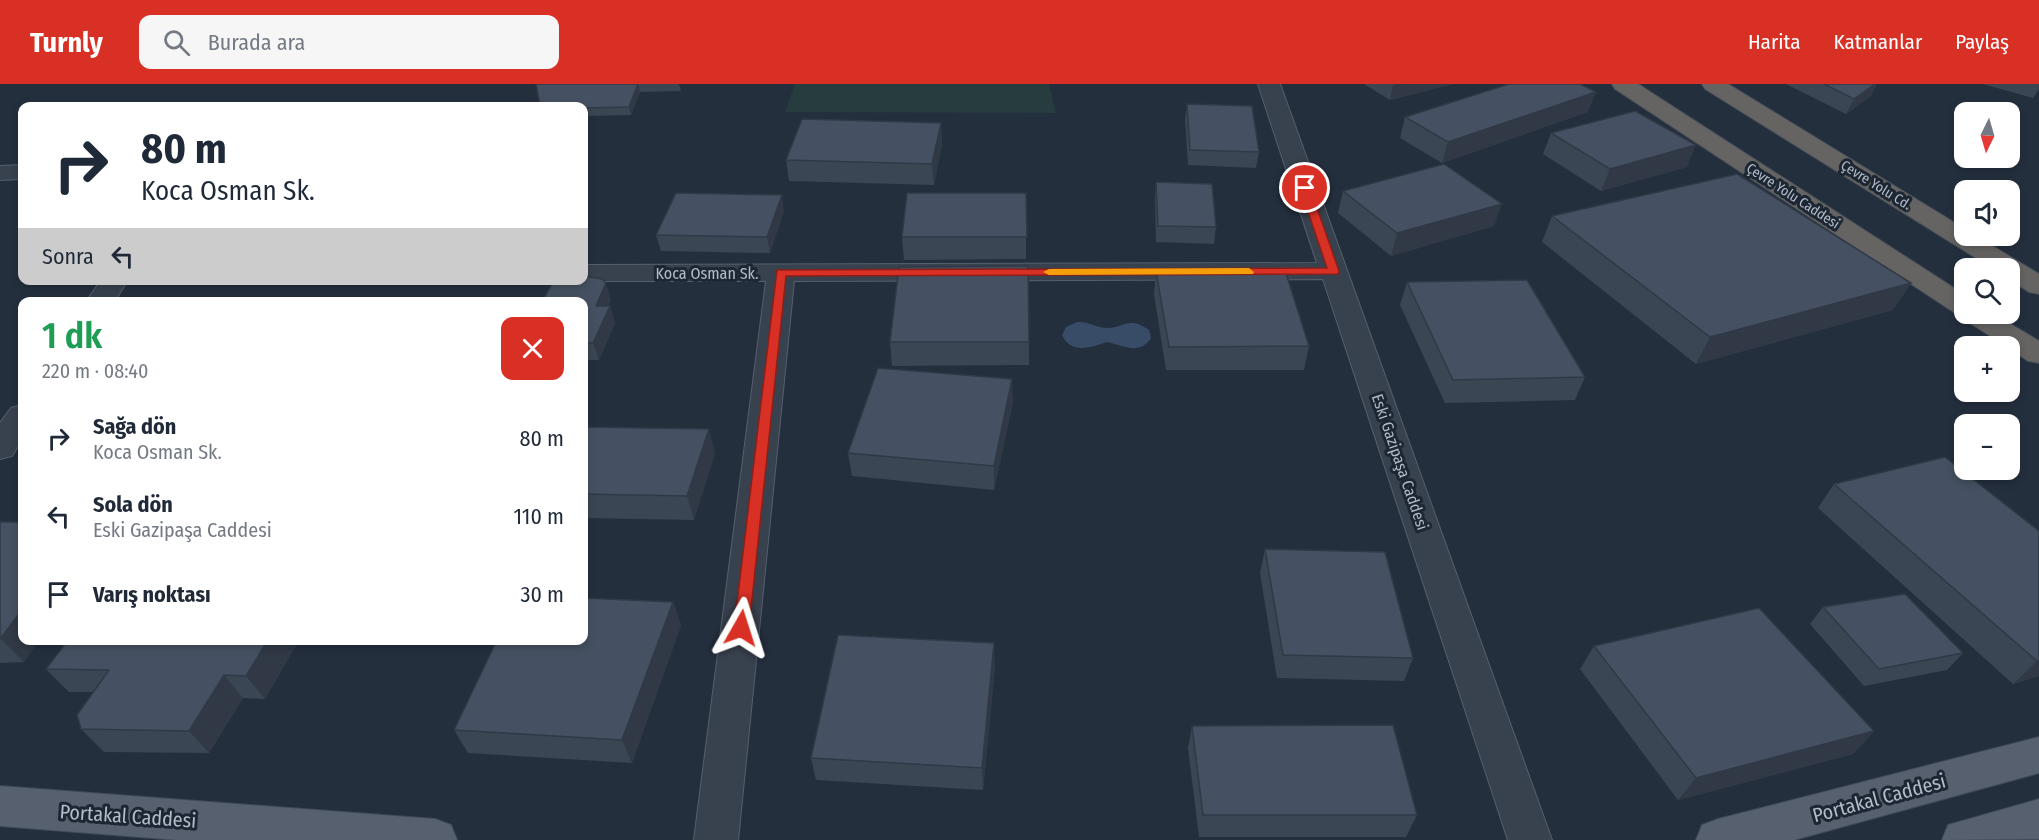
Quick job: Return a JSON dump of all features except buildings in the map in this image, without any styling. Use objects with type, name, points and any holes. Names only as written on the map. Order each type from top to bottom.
[{"type":"highway","name":"Çevre Yolu Caddesi","points":[[1623,84],[1954,300]]},
{"type":"highway","name":"Çevre Yolu Cd.","points":[[1713,84],[2039,286]]},
{"type":"highway","points":[[1992,324],[2039,354]]},
{"type":"main road","name":"Portakal Caddesi","points":[[1718,840],[2039,755]]},
{"type":"main road","name":"Portakal Caddesi","points":[[0,806],[435,840]]},
{"type":"main road","points":[[1964,840],[2039,819]]},
{"type":"street","name":"Eski Gazipaşa Caddesi","points":[[1269,84],[1530,840]]},
{"type":"street","points":[[0,173],[18,172]]},
{"type":"street","name":"Koca Osman Sk.","points":[[588,273],[1334,271]]},
{"type":"street","points":[[716,840],[781,273]]},
{"type":"street","points":[[0,448],[18,421]]},
{"type":"green space","points":[[795,84],[1049,84],[1056,113],[785,112]]},
{"type":"water","points":[[1077,322],[1106,328],[1136,324],[1149,330],[1151,338],[1141,347],[1136,348],[1107,342],[1089,347],[1076,347],[1066,341],[1062,335],[1066,327]]},
{"type":"slow traffic","points":[[1049,272],[1249,272]]},
{"type":"route","points":[[741,628],[781,273],[1334,271],[1305,188]]}]
